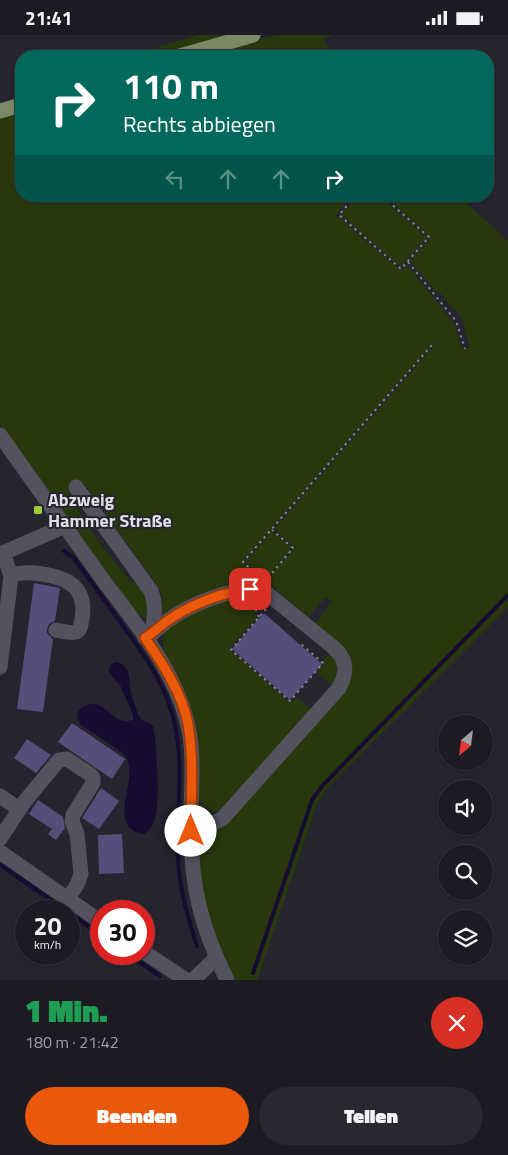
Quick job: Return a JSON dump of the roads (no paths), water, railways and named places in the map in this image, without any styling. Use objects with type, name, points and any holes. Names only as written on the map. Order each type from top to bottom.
[{"type":"main road","points":[[201,50],[253,35]]},
{"type":"main road","points":[[0,111],[15,107]]},
{"type":"street","points":[[0,435],[65,527],[148,636],[171,680],[187,722],[190,745],[194,885],[201,916],[216,958],[227,980]]},
{"type":"street","points":[[76,487],[151,591],[156,610],[148,636]]},
{"type":"street","points":[[0,667],[11,575],[2,554],[65,527]]},
{"type":"street","points":[[11,575],[28,572],[57,576],[63,578],[75,588],[82,601],[84,610],[81,626],[73,632],[56,630]]},
{"type":"street","points":[[148,636],[190,608],[211,599],[237,591],[250,589],[264,590],[339,652],[344,660],[346,669],[344,680],[335,693],[223,818],[205,828],[191,831]]},
{"type":"street","points":[[0,839],[19,809],[59,760],[67,759],[93,778],[93,783],[72,815],[78,840],[81,874],[77,885],[67,899]]},
{"type":"street","points":[[0,796],[19,809]]},
{"type":"street","points":[[0,852],[90,915]]},
{"type":"street","points":[[193,980],[216,958]]},
{"type":"street","points":[[155,959],[186,980]]},
{"type":"waterway","points":[[64,551],[74,558],[143,654],[155,673],[169,704],[178,741],[180,780],[178,858],[180,880],[184,903],[197,946]]},
{"type":"waterway","points":[[253,973],[312,800],[324,784],[508,595]]},
{"type":"waterway","points":[[0,865],[51,900]]},
{"type":"waterway","points":[[80,921],[90,927]]},
{"type":"waterway","points":[[144,965],[160,976]]},
{"type":"place","name":"Abzweig Hammer Straße","points":[[38,510]]}]
